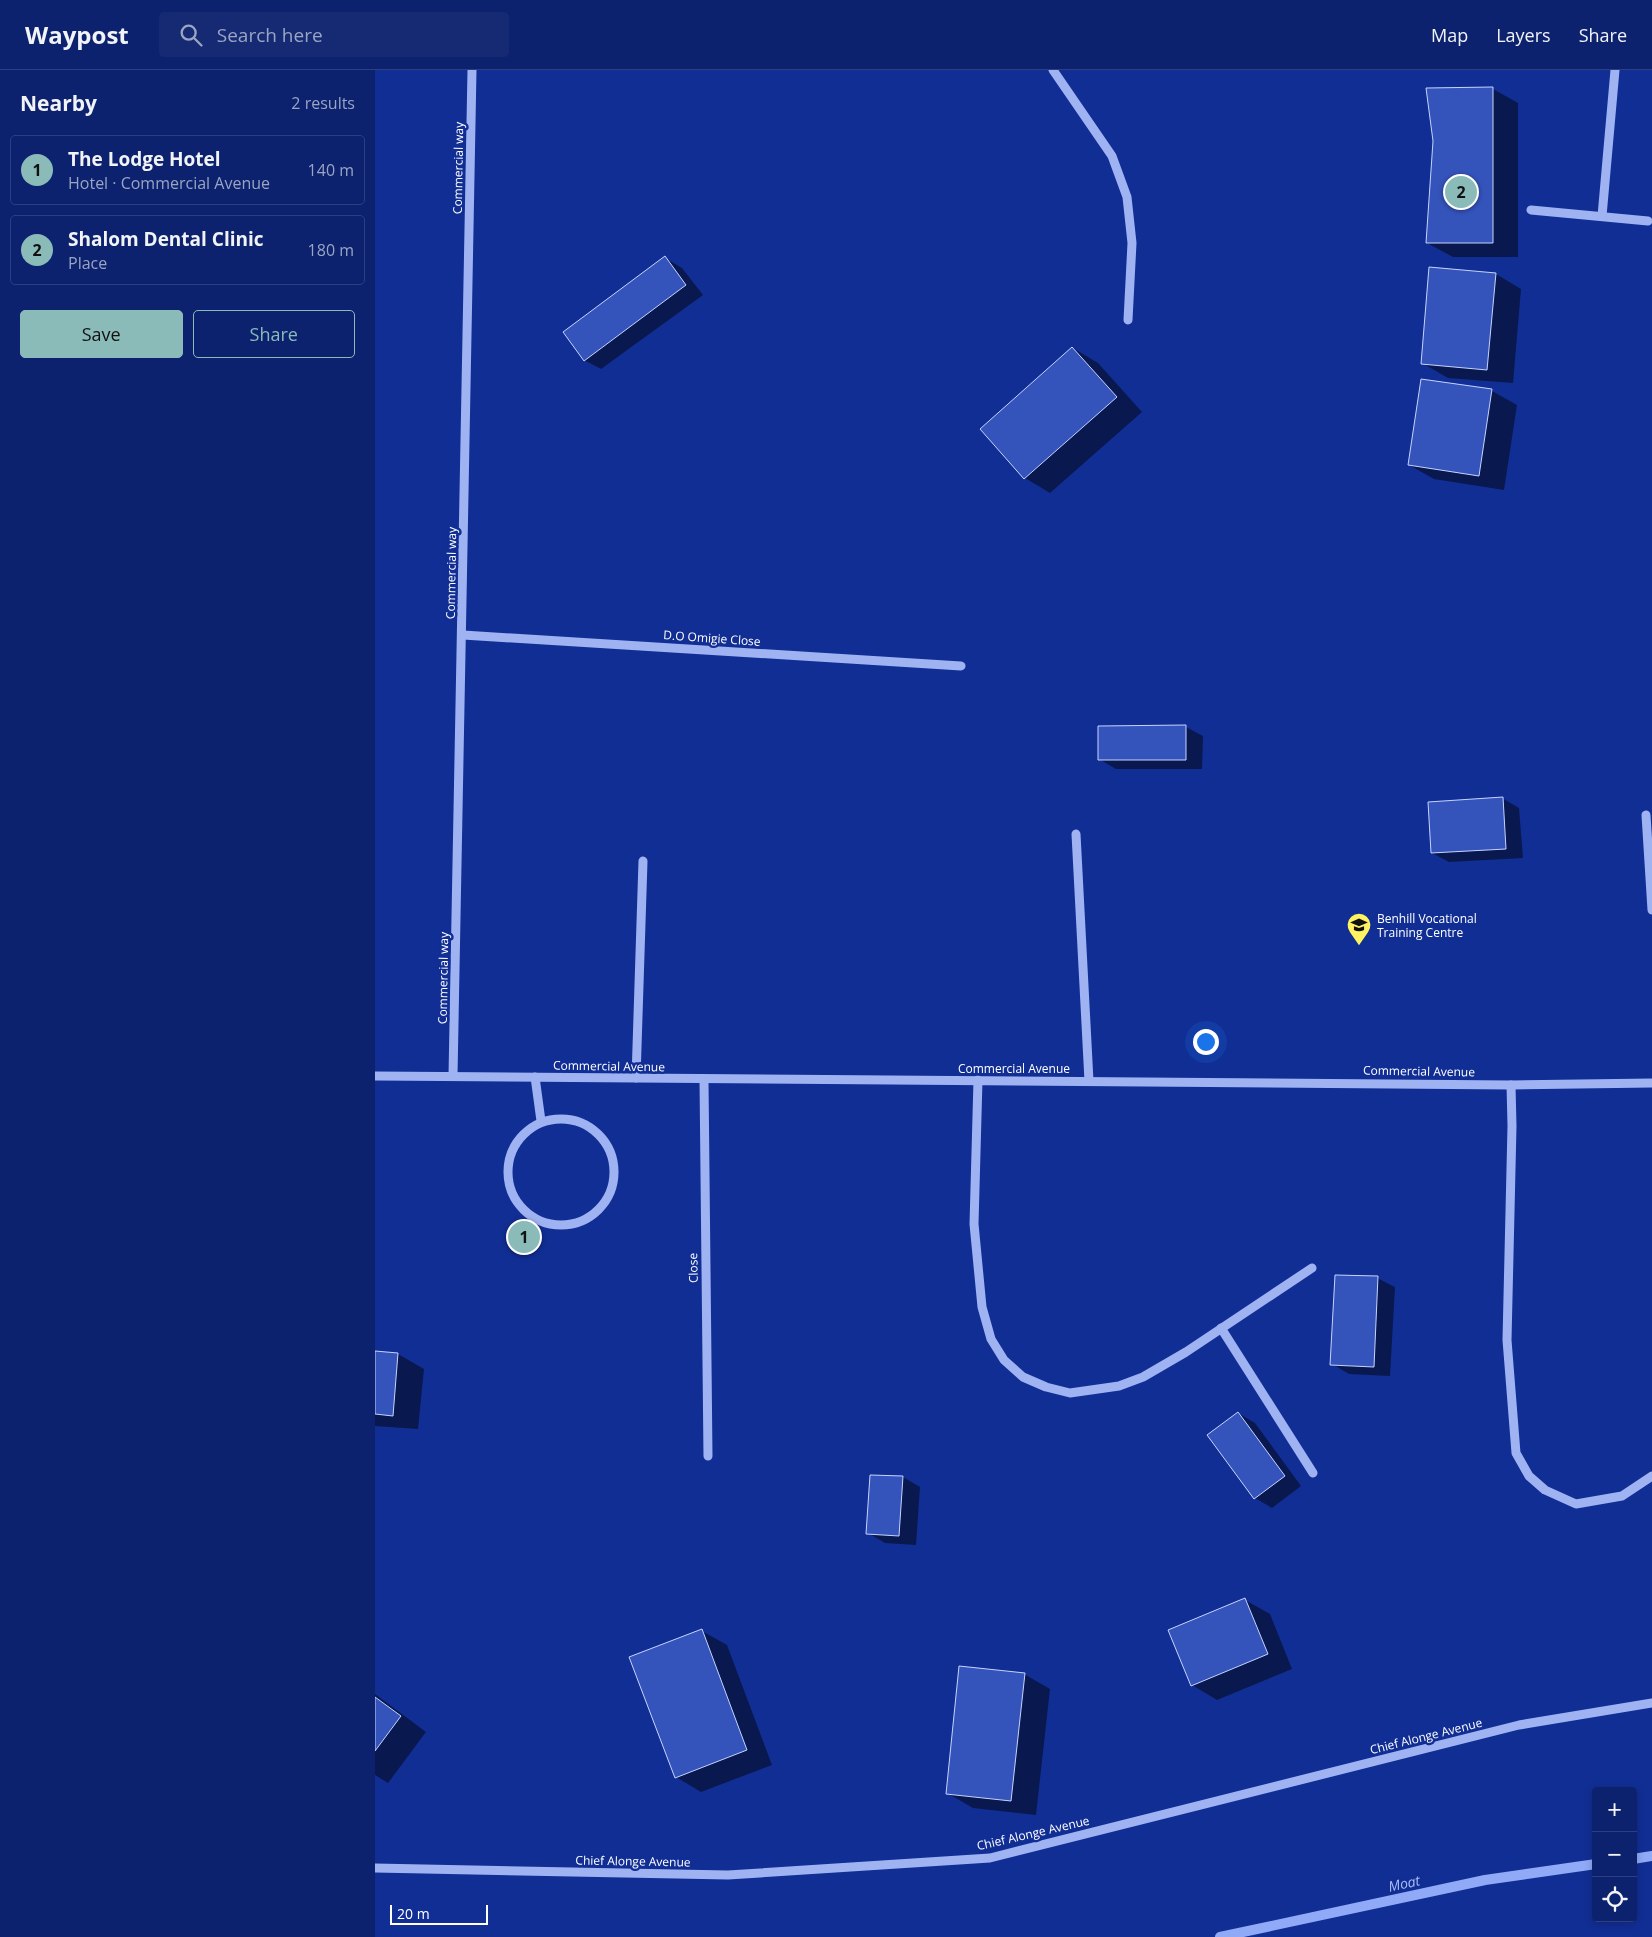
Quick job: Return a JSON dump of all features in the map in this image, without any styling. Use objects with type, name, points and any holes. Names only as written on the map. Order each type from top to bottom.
[{"type":"street","name":"Commercial way","points":[[453,1076],[463,635],[472,70]]},
{"type":"street","points":[[1053,70],[1112,156],[1127,197],[1132,243],[1129,320]]},
{"type":"street","points":[[1602,216],[1615,70]]},
{"type":"street","points":[[1531,210],[1648,221]]},
{"type":"street","name":"D.O Omigie Close","points":[[463,635],[961,666]]},
{"type":"street","points":[[1646,815],[1652,910]]},
{"type":"street","points":[[1076,834],[1089,1081]]},
{"type":"street","points":[[636,1078],[643,861]]},
{"type":"street","name":"Commercial Avenue","points":[[375,1076],[1511,1085],[1652,1083]]},
{"type":"street","points":[[535,1077],[541,1121]]},
{"type":"street","name":"Close","points":[[703,1080],[708,1456]]},
{"type":"street","points":[[978,1080],[974,1224],[982,1307],[991,1339],[1004,1360],[1023,1377],[1047,1387],[1070,1393],[1119,1386],[1143,1377],[1186,1352],[1312,1268]]},
{"type":"street","points":[[1511,1085],[1512,1126],[1507,1340],[1516,1453],[1529,1476],[1545,1490],[1576,1504],[1622,1496],[1652,1476]]},
{"type":"street","points":[[569,1118],[595,1129],[611,1152],[615,1180],[604,1206],[581,1223],[553,1226],[527,1215],[511,1193],[507,1164],[518,1138],[541,1121],[569,1118]]},
{"type":"street","points":[[1221,1328],[1313,1473]]},
{"type":"street","name":"Chief Alonge Avenue","points":[[375,1868],[727,1875],[990,1858],[1519,1725],[1652,1703]]},
{"type":"building","points":[[1493,87],[1493,243],[1426,243],[1433,141],[1426,88]]},
{"type":"building","points":[[665,256],[686,285],[584,361],[563,332]]},
{"type":"building","points":[[1429,267],[1496,273],[1487,370],[1421,364]]},
{"type":"building","points":[[1072,347],[1117,397],[1024,479],[980,429]]},
{"type":"building","points":[[1421,379],[1492,389],[1479,476],[1408,465]]},
{"type":"building","points":[[1186,725],[1186,760],[1098,760],[1098,726]]},
{"type":"building","points":[[1503,797],[1506,849],[1431,853],[1428,802]]},
{"type":"building","points":[[1335,1275],[1378,1276],[1374,1367],[1330,1365]]},
{"type":"building","points":[[375,1351],[398,1353],[393,1416],[375,1414]]},
{"type":"building","points":[[1238,1412],[1285,1476],[1254,1499],[1207,1435]]},
{"type":"building","points":[[870,1475],[903,1476],[899,1536],[866,1534]]},
{"type":"building","points":[[1245,1598],[1268,1654],[1191,1686],[1168,1630]]},
{"type":"building","points":[[702,1629],[747,1750],[675,1778],[629,1657]]},
{"type":"building","points":[[959,1666],[1025,1673],[1011,1801],[946,1794]]},
{"type":"building","points":[[375,1697],[401,1716],[375,1751]]},
{"type":"waterway","name":"Moat","points":[[1637,1858],[1652,1856]]},
{"type":"waterway","name":"Moat","points":[[1220,1937],[1485,1880],[1592,1865]]},
{"type":"place","name":"Shalom Dental Clinic","points":[[1461,192]]},
{"type":"place","name":"Benhill Vocational Training Centre","points":[[1359,946]]},
{"type":"place","name":"The Lodge Hotel","points":[[524,1237]]}]
